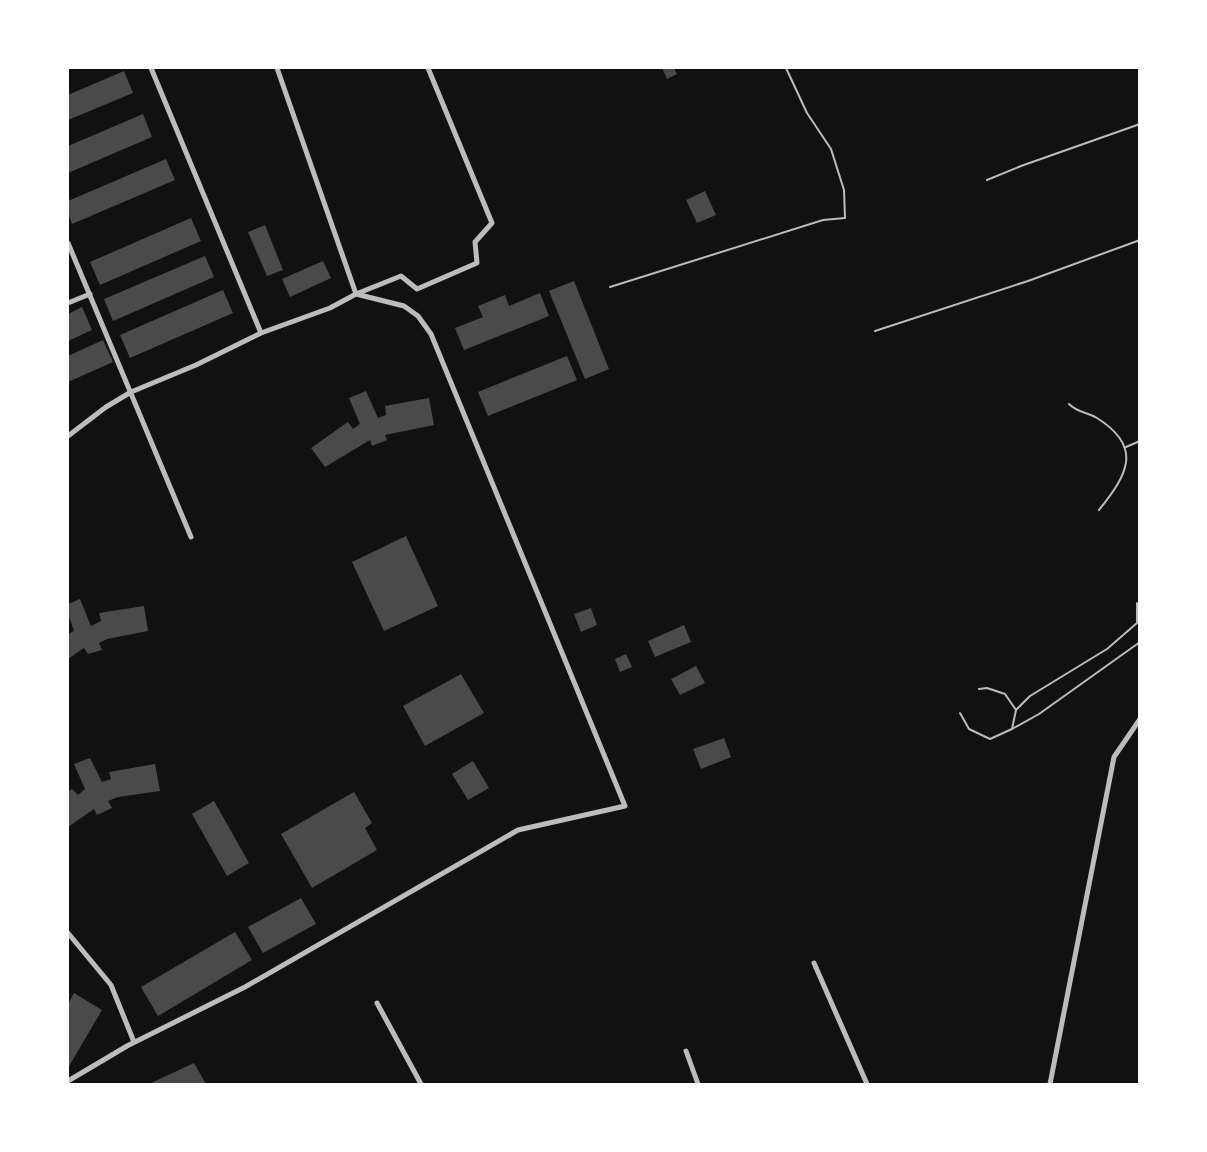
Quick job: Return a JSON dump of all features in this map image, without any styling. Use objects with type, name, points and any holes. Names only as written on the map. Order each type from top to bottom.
[{"type":"street","points":[[151,68],[261,333]]},
{"type":"street","points":[[277,68],[357,294]]},
{"type":"street","points":[[68,436],[106,407],[131,392],[196,365],[261,333],[330,308],[401,276],[417,290],[477,263],[476,242],[492,223],[428,68]]},
{"type":"street","points":[[68,243],[191,537]]},
{"type":"street","points":[[68,303],[90,294]]},
{"type":"street","points":[[68,1081],[134,1042],[245,987],[518,830],[625,806],[431,334],[418,316],[404,306],[357,294]]},
{"type":"street","points":[[1050,1084],[1114,757],[1140,719]]},
{"type":"street","points":[[68,933],[111,985],[134,1042]]},
{"type":"street","points":[[814,963],[867,1084]]},
{"type":"street","points":[[377,1004],[421,1084]]},
{"type":"street","points":[[686,1051],[698,1084]]},
{"type":"lane","points":[[610,287],[823,220],[845,218],[844,190],[831,149],[807,113],[786,68]]},
{"type":"lane","points":[[987,180],[1140,124]]},
{"type":"lane","points":[[875,331],[1028,281],[1140,240]]},
{"type":"lane","points":[[1069,404],[1077,412],[1094,416],[1113,429],[1126,447],[1126,465],[1115,490],[1099,510]]},
{"type":"lane","points":[[1126,447],[1140,441]]},
{"type":"lane","points":[[1012,729],[1016,710],[1030,696],[1067,675],[1115,642],[1137,623],[1137,603]]},
{"type":"lane","points":[[960,713],[969,729],[990,739],[1039,714],[1140,642]]},
{"type":"lane","points":[[979,689],[987,688],[1005,694],[1016,710]]},
{"type":"building","points":[[662,68],[674,68],[677,74],[667,79]]},
{"type":"building","points":[[124,71],[133,93],[68,120],[68,95]]},
{"type":"building","points":[[143,114],[152,137],[68,173],[68,146]]},
{"type":"building","points":[[166,159],[175,180],[72,224],[68,213],[68,201]]},
{"type":"building","points":[[705,191],[716,215],[697,223],[686,200]]},
{"type":"building","points":[[191,218],[201,241],[100,285],[90,262]]},
{"type":"building","points":[[265,225],[283,270],[267,276],[248,232]]},
{"type":"building","points":[[205,256],[214,277],[113,321],[104,299]]},
{"type":"building","points":[[323,261],[331,278],[290,297],[282,279]]},
{"type":"building","points":[[574,281],[609,369],[585,379],[549,291]]},
{"type":"building","points":[[223,290],[233,313],[130,358],[120,335]]},
{"type":"building","points":[[540,293],[549,316],[464,350],[455,328],[483,317],[478,306],[505,295],[509,306]]},
{"type":"building","points":[[82,307],[92,330],[68,341],[68,314]]},
{"type":"building","points":[[103,340],[113,362],[68,382],[68,356]]},
{"type":"building","points":[[567,356],[577,380],[488,416],[478,392]]},
{"type":"building","points":[[366,391],[378,418],[386,415],[385,406],[429,398],[434,425],[385,435],[387,440],[372,446],[370,440],[325,467],[311,448],[348,422],[353,429],[360,424],[349,398]]},
{"type":"building","points":[[406,536],[438,606],[384,631],[352,562]]},
{"type":"building","points":[[80,599],[91,626],[101,621],[99,613],[144,606],[148,631],[107,639],[99,643],[102,650],[88,654],[84,648],[68,659],[68,634],[74,631],[68,614],[68,604]]},
{"type":"building","points":[[591,608],[597,625],[581,632],[574,614]]},
{"type":"building","points":[[684,625],[691,642],[655,657],[648,641]]},
{"type":"building","points":[[626,654],[632,667],[620,672],[615,659]]},
{"type":"building","points":[[696,666],[705,683],[680,695],[671,679]]},
{"type":"building","points":[[461,674],[484,713],[425,746],[403,706]]},
{"type":"building","points":[[724,738],[731,757],[701,769],[693,749]]},
{"type":"building","points":[[90,758],[102,782],[111,779],[109,772],[155,764],[160,791],[118,797],[108,801],[112,808],[97,815],[94,809],[68,827],[68,792],[72,789],[78,795],[85,789],[74,764]]},
{"type":"building","points":[[473,761],[489,788],[468,800],[452,774]]},
{"type":"building","points":[[354,792],[372,823],[365,828],[377,850],[312,888],[281,834]]},
{"type":"building","points":[[214,801],[249,863],[227,876],[192,814]]},
{"type":"building","points":[[301,898],[316,924],[263,953],[248,927]]},
{"type":"building","points":[[235,932],[252,960],[158,1016],[141,987]]},
{"type":"building","points":[[74,993],[102,1010],[68,1068],[68,1004]]},
{"type":"building","points":[[194,1063],[206,1084],[149,1084]]}]
